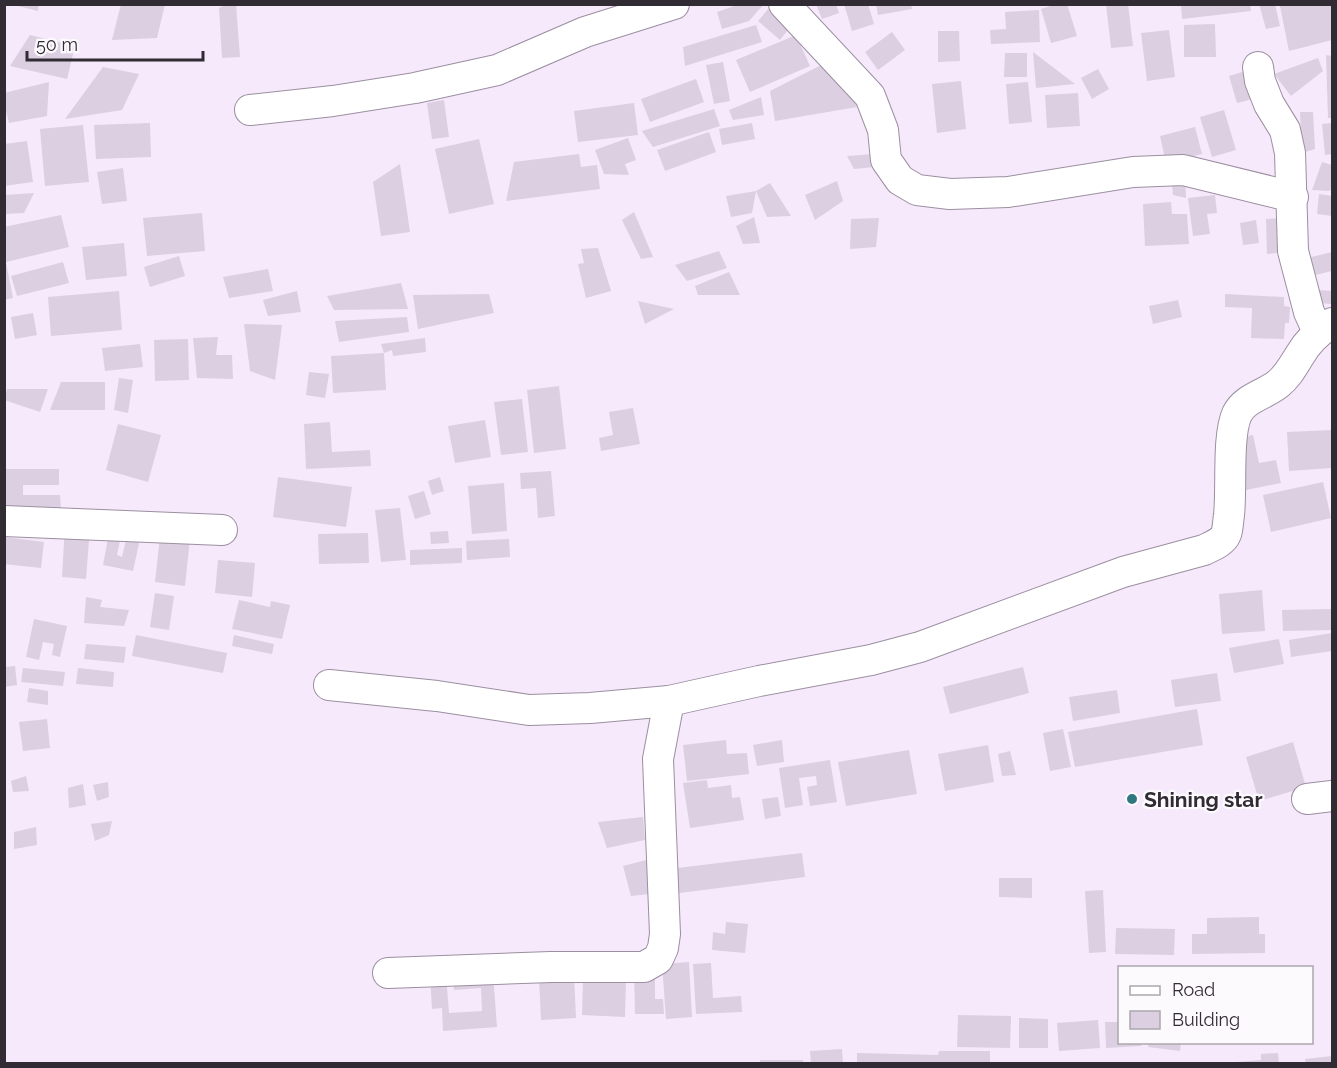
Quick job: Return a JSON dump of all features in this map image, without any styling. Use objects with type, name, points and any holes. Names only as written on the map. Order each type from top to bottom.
[{"type":"street","points":[[250,110],[333,101],[415,88],[496,70],[585,32],[674,4]]},
{"type":"street","points":[[784,4],[870,96],[883,130],[886,160],[900,180],[917,190],[950,194],[1008,192],[1133,172],[1183,170],[1293,197]]},
{"type":"street","points":[[329,685],[437,696],[529,710],[590,708],[669,701],[871,660],[920,647],[1123,572],[1204,550],[1217,544],[1226,535],[1232,439],[1239,411],[1248,402],[1278,384],[1292,370],[1301,353],[1325,327],[1309,312],[1293,251],[1290,153],[1285,130],[1269,104],[1260,81],[1258,67]]},
{"type":"street","points":[[4,521],[222,530]]},
{"type":"street","points":[[388,973],[551,967],[644,967],[658,959],[663,948],[665,934],[658,759],[669,701]]},
{"type":"building","points":[[10,4],[39,4],[38,11]]},
{"type":"building","points":[[121,4],[165,4],[157,38],[112,40]]},
{"type":"building","points":[[227,4],[236,4],[240,57],[222,58],[219,8]]},
{"type":"building","points":[[740,4],[764,4],[749,21],[722,29],[717,12]]},
{"type":"building","points":[[816,4],[836,4],[839,13],[822,19]]},
{"type":"building","points":[[844,4],[868,4],[874,24],[852,31]]},
{"type":"building","points":[[876,4],[911,4],[912,9],[878,15]]},
{"type":"building","points":[[1057,4],[1067,4],[1077,36],[1051,43],[1041,9]]},
{"type":"building","points":[[1106,4],[1128,4],[1133,46],[1111,48]]},
{"type":"building","points":[[1181,4],[1250,4],[1251,11],[1182,19]]},
{"type":"building","points":[[1259,4],[1275,4],[1280,26],[1266,29]]},
{"type":"building","points":[[1332,4],[1332,40],[1289,51],[1280,6]]},
{"type":"building","points":[[769,8],[791,26],[780,40],[758,21]]},
{"type":"building","points":[[1039,10],[1040,42],[991,44],[990,30],[1006,29],[1005,12]]},
{"type":"building","points":[[1215,24],[1216,57],[1184,57],[1184,25]]},
{"type":"building","points":[[756,25],[762,42],[685,66],[683,47]]},
{"type":"building","points":[[1169,30],[1175,77],[1147,81],[1141,33]]},
{"type":"building","points":[[938,31],[959,31],[960,61],[938,62]]},
{"type":"building","points":[[892,32],[905,50],[878,70],[865,52]]},
{"type":"building","points":[[30,35],[75,46],[67,79],[10,66]]},
{"type":"building","points":[[796,35],[810,66],[750,92],[736,60]]},
{"type":"building","points":[[1033,52],[1075,84],[1036,88]]},
{"type":"building","points":[[1005,53],[1027,53],[1027,77],[1004,77]]},
{"type":"building","points":[[1326,55],[1332,56],[1332,118],[1328,118]]},
{"type":"building","points":[[1318,58],[1323,71],[1291,96],[1274,74]]},
{"type":"building","points":[[833,59],[857,107],[775,121],[770,91]]},
{"type":"building","points":[[723,62],[730,101],[714,104],[706,65]]},
{"type":"building","points":[[103,67],[139,74],[122,110],[65,119]]},
{"type":"building","points":[[1098,69],[1109,89],[1092,99],[1081,78]]},
{"type":"building","points":[[1249,70],[1257,98],[1237,103],[1229,76]]},
{"type":"building","points":[[696,79],[704,102],[650,122],[641,99]]},
{"type":"building","points":[[961,81],[966,129],[937,133],[932,84]]},
{"type":"building","points":[[49,82],[47,116],[9,123],[4,93]]},
{"type":"building","points":[[1028,82],[1032,122],[1009,124],[1006,84]]},
{"type":"building","points":[[1078,93],[1080,126],[1047,128],[1045,95]]},
{"type":"building","points":[[761,97],[764,115],[733,120],[729,110]]},
{"type":"building","points":[[444,100],[449,137],[432,139],[427,103]]},
{"type":"building","points":[[634,103],[638,135],[578,142],[574,111]]},
{"type":"building","points":[[714,109],[720,126],[653,147],[642,131]]},
{"type":"building","points":[[1224,110],[1236,150],[1212,157],[1200,117]]},
{"type":"building","points":[[1300,112],[1313,112],[1315,149],[1302,153]]},
{"type":"building","points":[[150,123],[151,157],[96,159],[94,125]]},
{"type":"building","points":[[752,123],[755,139],[722,145],[719,129]]},
{"type":"building","points":[[1332,123],[1332,154],[1325,155],[1322,124]]},
{"type":"building","points":[[83,125],[89,182],[45,186],[40,129]]},
{"type":"building","points":[[1195,127],[1202,154],[1166,163],[1160,136]]},
{"type":"building","points":[[709,132],[716,152],[665,171],[657,150]]},
{"type":"building","points":[[628,138],[636,160],[625,164],[629,175],[604,174],[595,150]]},
{"type":"building","points":[[479,139],[494,204],[449,214],[435,149]]},
{"type":"building","points":[[27,141],[33,182],[4,186],[4,144]]},
{"type":"building","points":[[579,154],[581,167],[597,165],[600,189],[506,201],[514,162]]},
{"type":"building","points":[[874,154],[875,167],[854,169],[847,156]]},
{"type":"building","points":[[1322,162],[1332,165],[1330,191],[1312,190]]},
{"type":"building","points":[[400,164],[410,232],[381,236],[373,182]]},
{"type":"building","points":[[123,168],[127,201],[102,204],[97,172]]},
{"type":"building","points":[[1171,174],[1185,176],[1186,198],[1173,195]]},
{"type":"building","points":[[837,181],[843,201],[815,220],[805,195]]},
{"type":"building","points":[[770,183],[791,216],[767,217],[756,191]]},
{"type":"building","points":[[756,191],[752,213],[731,217],[726,196]]},
{"type":"building","points":[[34,193],[24,213],[4,214],[4,195]]},
{"type":"building","points":[[1319,194],[1332,196],[1332,216],[1317,214]]},
{"type":"building","points":[[1215,195],[1217,213],[1207,214],[1210,234],[1193,236],[1188,198]]},
{"type":"building","points":[[1171,202],[1172,214],[1187,214],[1189,244],[1145,246],[1143,204]]},
{"type":"building","points":[[634,212],[653,257],[641,259],[622,220]]},
{"type":"building","points":[[202,213],[205,251],[147,256],[143,218]]},
{"type":"building","points":[[61,215],[69,247],[6,262],[13,298],[4,300],[4,227]]},
{"type":"building","points":[[754,217],[760,243],[743,244],[736,226]]},
{"type":"building","points":[[879,218],[876,247],[850,249],[851,219]]},
{"type":"building","points":[[1283,218],[1285,252],[1267,254],[1266,219]]},
{"type":"building","points":[[1256,220],[1259,243],[1243,245],[1240,223]]},
{"type":"building","points":[[124,243],[127,276],[86,280],[82,247]]},
{"type":"building","points":[[598,248],[611,291],[586,298],[578,264],[584,263],[581,249]]},
{"type":"building","points":[[719,251],[727,268],[687,281],[675,265]]},
{"type":"building","points":[[1332,252],[1332,271],[1307,277],[1303,259]]},
{"type":"building","points":[[179,256],[185,276],[150,287],[144,267]]},
{"type":"building","points":[[63,262],[69,283],[17,296],[11,276]]},
{"type":"building","points":[[268,269],[273,291],[229,298],[223,277]]},
{"type":"building","points":[[729,272],[740,295],[698,295],[695,286]]},
{"type":"building","points":[[401,283],[408,309],[334,310],[327,296]]},
{"type":"building","points":[[1319,290],[1332,291],[1332,304],[1318,303]]},
{"type":"building","points":[[119,291],[122,330],[51,336],[48,297]]},
{"type":"building","points":[[297,291],[301,312],[268,316],[263,300]]},
{"type":"building","points":[[489,294],[494,313],[418,329],[413,295]]},
{"type":"building","points":[[1225,294],[1284,297],[1284,306],[1290,307],[1289,323],[1285,323],[1284,339],[1251,338],[1252,308],[1225,307]]},
{"type":"building","points":[[1178,300],[1182,317],[1153,324],[1149,306]]},
{"type":"building","points":[[638,301],[674,309],[645,324]]},
{"type":"building","points":[[33,313],[37,335],[15,339],[11,317]]},
{"type":"building","points":[[407,317],[409,332],[339,342],[335,321]]},
{"type":"building","points":[[244,324],[282,325],[275,380],[250,371]]},
{"type":"building","points":[[218,337],[216,355],[232,355],[233,379],[197,378],[193,338]]},
{"type":"building","points":[[425,338],[426,352],[393,356],[392,350],[384,353],[381,344]]},
{"type":"building","points":[[188,339],[189,380],[155,381],[154,340]]},
{"type":"building","points":[[140,344],[143,367],[105,371],[102,348]]},
{"type":"building","points":[[384,353],[386,390],[333,393],[331,356]]},
{"type":"building","points":[[309,372],[329,374],[325,398],[306,395]]},
{"type":"building","points":[[119,378],[133,380],[128,413],[114,410]]},
{"type":"building","points":[[61,382],[105,382],[105,410],[50,410]]},
{"type":"building","points":[[559,386],[566,449],[534,453],[527,390]]},
{"type":"building","points":[[7,389],[48,389],[40,412],[4,400]]},
{"type":"building","points":[[522,399],[528,452],[501,455],[494,402]]},
{"type":"building","points":[[633,408],[640,444],[601,451],[599,438],[613,435],[609,412]]},
{"type":"building","points":[[485,420],[491,457],[455,463],[448,426]]},
{"type":"building","points":[[330,422],[332,452],[370,450],[371,466],[306,469],[304,424]]},
{"type":"building","points":[[118,424],[161,435],[148,482],[106,470]]},
{"type":"building","points":[[1332,430],[1332,468],[1289,471],[1287,432]]},
{"type":"building","points":[[1253,435],[1259,463],[1276,460],[1281,483],[1246,490],[1236,438]]},
{"type":"building","points":[[4,469],[59,469],[59,485],[23,485],[23,495],[60,495],[61,511],[4,511]]},
{"type":"building","points":[[551,471],[555,516],[538,518],[536,488],[521,489],[520,473]]},
{"type":"building","points":[[278,477],[352,487],[346,527],[273,517]]},
{"type":"building","points":[[440,477],[444,491],[432,495],[428,481]]},
{"type":"building","points":[[1323,482],[1331,518],[1271,532],[1263,495]]},
{"type":"building","points":[[504,483],[507,531],[472,534],[468,486]]},
{"type":"building","points":[[424,491],[431,514],[415,519],[408,496]]},
{"type":"building","points":[[400,508],[406,560],[381,562],[375,510]]},
{"type":"building","points":[[65,525],[90,527],[86,579],[62,577]]},
{"type":"building","points":[[448,531],[449,543],[431,544],[430,532]]},
{"type":"building","points":[[109,533],[121,536],[117,555],[122,557],[127,536],[140,539],[133,571],[103,565]]},
{"type":"building","points":[[368,533],[369,563],[319,564],[318,534]]},
{"type":"building","points":[[160,536],[190,539],[185,586],[155,582]]},
{"type":"building","points":[[4,537],[44,542],[41,568],[4,564]]},
{"type":"building","points":[[509,539],[510,557],[467,560],[466,541]]},
{"type":"building","points":[[462,548],[462,563],[410,565],[410,550]]},
{"type":"building","points":[[218,560],[255,563],[252,597],[215,593]]},
{"type":"building","points":[[1262,590],[1265,631],[1222,634],[1219,594]]},
{"type":"building","points":[[155,593],[174,596],[169,630],[150,627]]},
{"type":"building","points":[[86,597],[102,600],[100,607],[129,610],[124,626],[84,623]]},
{"type":"building","points":[[239,600],[270,607],[271,601],[290,605],[282,639],[232,629]]},
{"type":"building","points":[[1332,609],[1332,630],[1283,631],[1282,610]]},
{"type":"building","points":[[34,619],[67,626],[60,657],[52,655],[54,644],[43,642],[39,660],[26,657]]},
{"type":"building","points":[[1332,633],[1332,651],[1291,657],[1289,640]]},
{"type":"building","points":[[136,635],[227,653],[223,673],[132,656]]},
{"type":"building","points":[[234,635],[274,644],[272,654],[232,646]]},
{"type":"building","points":[[1279,639],[1284,664],[1234,673],[1229,648]]},
{"type":"building","points":[[86,644],[126,647],[124,663],[84,659]]},
{"type":"building","points":[[15,666],[17,685],[4,687],[4,667]]},
{"type":"building","points":[[1023,667],[1029,693],[950,714],[943,687]]},
{"type":"building","points":[[23,668],[65,672],[63,686],[21,682]]},
{"type":"building","points":[[78,668],[114,672],[113,687],[76,684]]},
{"type":"building","points":[[1217,673],[1221,701],[1175,707],[1171,680]]},
{"type":"building","points":[[29,688],[48,691],[48,705],[27,702]]},
{"type":"building","points":[[1117,690],[1120,713],[1073,721],[1069,697]]},
{"type":"building","points":[[1197,709],[1203,745],[1075,767],[1068,732]]},
{"type":"building","points":[[47,719],[50,748],[23,751],[19,722]]},
{"type":"building","points":[[1063,729],[1071,767],[1050,771],[1043,733]]},
{"type":"building","points":[[726,740],[727,754],[747,753],[749,774],[687,781],[683,745]]},
{"type":"building","points":[[782,740],[784,762],[757,766],[753,745]]},
{"type":"building","points":[[1293,742],[1306,787],[1259,801],[1246,757]]},
{"type":"building","points":[[988,745],[994,782],[945,791],[938,754]]},
{"type":"building","points":[[909,750],[917,794],[846,806],[838,762]]},
{"type":"building","points":[[1010,751],[1016,775],[1002,776],[998,754]]},
{"type":"building","points":[[830,760],[837,802],[810,806],[807,787],[817,785],[816,776],[799,778],[803,805],[785,808],[779,768]]},
{"type":"building","points":[[26,776],[29,791],[13,792],[11,781]]},
{"type":"building","points":[[707,780],[708,788],[731,785],[732,798],[740,797],[744,820],[690,828],[683,783]]},
{"type":"building","points":[[108,782],[109,797],[97,801],[93,785]]},
{"type":"building","points":[[83,784],[86,805],[69,808],[68,788]]},
{"type":"building","points":[[778,797],[781,816],[765,819],[762,799]]},
{"type":"building","points":[[643,817],[645,840],[607,848],[598,822]]},
{"type":"building","points":[[112,821],[109,835],[95,841],[91,824]]},
{"type":"building","points":[[36,827],[37,845],[14,849],[14,832]]},
{"type":"building","points":[[802,853],[805,877],[672,894],[669,869]]},
{"type":"building","points":[[650,859],[650,894],[631,896],[623,866]]},
{"type":"building","points":[[999,878],[1032,878],[1032,898],[999,897]]},
{"type":"building","points":[[1103,890],[1106,952],[1089,953],[1085,891]]},
{"type":"building","points":[[1259,917],[1259,934],[1265,934],[1265,953],[1192,954],[1192,934],[1207,934],[1207,918]]},
{"type":"building","points":[[726,922],[748,924],[745,953],[712,950],[713,932],[725,934]]},
{"type":"building","points":[[1116,928],[1175,929],[1174,955],[1115,954]]},
{"type":"building","points":[[689,962],[692,1017],[666,1019],[662,964]]},
{"type":"building","points":[[711,963],[713,998],[741,996],[742,1012],[696,1014],[693,964]]},
{"type":"building","points":[[634,971],[655,971],[655,999],[663,999],[664,1014],[635,1014]]},
{"type":"building","points":[[493,973],[497,1027],[443,1031],[442,1008],[432,1009],[430,975],[446,974],[449,1013],[482,1011],[481,988],[454,990],[453,976]]},
{"type":"building","points":[[574,976],[576,1018],[541,1020],[539,978]]},
{"type":"building","points":[[583,978],[626,979],[625,1017],[582,1015]]},
{"type":"building","points":[[958,1015],[1011,1016],[1010,1048],[957,1047]]},
{"type":"building","points":[[1019,1018],[1048,1019],[1048,1048],[1019,1048]]},
{"type":"building","points":[[1098,1020],[1100,1048],[1059,1051],[1057,1023]]},
{"type":"building","points":[[1105,1022],[1118,1022],[1118,1044],[1141,1044],[1141,1046],[1106,1048]]},
{"type":"building","points":[[1149,1044],[1181,1044],[1180,1051],[1148,1047]]},
{"type":"building","points":[[842,1049],[843,1064],[811,1064],[810,1051]]},
{"type":"building","points":[[939,1051],[990,1051],[990,1064],[857,1064],[857,1053],[938,1055]]},
{"type":"building","points":[[1278,1053],[1279,1064],[1236,1064],[1236,1062],[1261,1060],[1261,1054]]},
{"type":"building","points":[[1332,1056],[1332,1064],[1306,1064],[1305,1059]]},
{"type":"building","points":[[760,1060],[803,1060],[803,1064],[760,1064]]},
{"type":"place","name":"Shining star","points":[[1132,799]]}]
